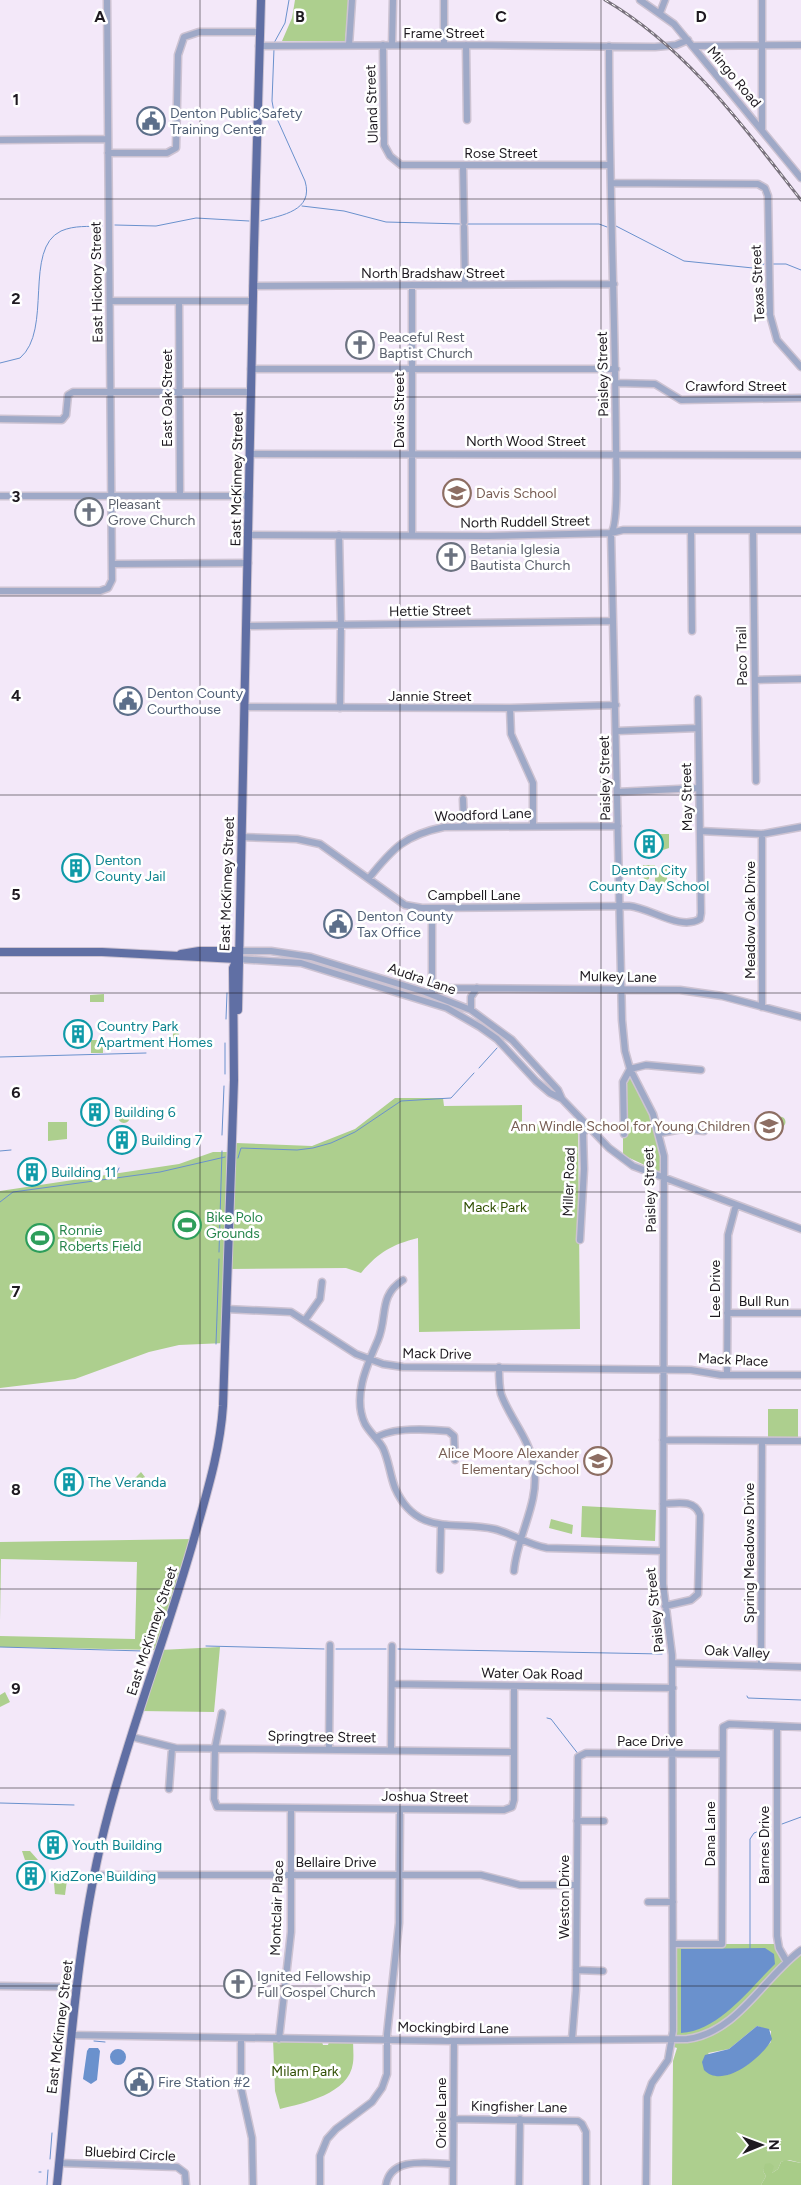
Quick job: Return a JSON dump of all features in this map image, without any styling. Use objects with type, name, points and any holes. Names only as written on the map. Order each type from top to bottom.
[{"type":"main road","name":"East McKinney Street","points":[[57,2185],[70,2036],[94,1875],[108,1814],[216,1463],[223,1406],[239,968],[251,369],[261,0]]},
{"type":"main road","points":[[0,952],[172,954],[199,951],[238,955]]},
{"type":"street","name":"East Hickory Street","points":[[0,591],[104,590],[112,580],[107,0]]},
{"type":"street","points":[[349,45],[352,0]]},
{"type":"street","points":[[392,45],[393,0]]},
{"type":"street","points":[[444,0],[444,45]]},
{"type":"street","name":"Mingo Road","points":[[640,0],[674,24],[801,178]]},
{"type":"street","points":[[660,13],[665,0]]},
{"type":"street","points":[[762,0],[762,129]]},
{"type":"street","points":[[108,153],[171,152],[176,148],[178,143],[178,56],[184,37],[199,32],[260,32]]},
{"type":"street","name":"Frame Street","points":[[259,46],[466,45],[664,47],[690,43],[801,45]]},
{"type":"street","name":"Uland Street","points":[[384,45],[384,145],[394,161]]},
{"type":"street","points":[[466,45],[467,120]]},
{"type":"street","name":"Paisley Street","points":[[609,46],[610,165],[616,369],[616,518],[612,533],[624,1044],[630,1069],[653,1114],[660,1133],[664,1156],[663,1589],[671,1635],[674,1754],[672,2040],[668,2060],[652,2082],[648,2094],[646,2185]]},
{"type":"street","points":[[0,140],[108,139]]},
{"type":"street","name":"Rose Street","points":[[394,161],[407,165],[610,165]]},
{"type":"street","points":[[463,166],[465,285]]},
{"type":"street","name":"Texas Street","points":[[611,183],[758,184],[765,188],[768,196],[770,316],[777,340],[801,367]]},
{"type":"street","name":"North Bradshaw Street","points":[[253,286],[614,284]]},
{"type":"street","name":"Davis Street","points":[[412,285],[412,535]]},
{"type":"street","points":[[110,300],[253,301]]},
{"type":"street","name":"East Oak Street","points":[[179,301],[180,495]]},
{"type":"street","points":[[251,369],[616,369]]},
{"type":"street","name":"Crawford Street","points":[[616,383],[655,384],[681,400],[801,398]]},
{"type":"street","points":[[0,419],[62,420],[66,415],[68,395],[73,392],[251,392]]},
{"type":"street","name":"North Wood Street","points":[[250,454],[616,453],[801,455]]},
{"type":"street","points":[[0,496],[249,496]]},
{"type":"street","name":"North Ruddell Street","points":[[249,535],[612,533],[623,530],[801,530]]},
{"type":"street","points":[[691,530],[692,631]]},
{"type":"street","name":"Paco Trail","points":[[753,531],[756,782]]},
{"type":"street","points":[[339,535],[340,708]]},
{"type":"street","points":[[112,564],[248,563]]},
{"type":"street","name":"Hettie Street","points":[[247,626],[614,621]]},
{"type":"street","points":[[755,680],[801,679]]},
{"type":"street","name":"May Street","points":[[698,699],[701,895]]},
{"type":"street","name":"Jannie Street","points":[[245,707],[510,708],[616,705]]},
{"type":"street","points":[[510,708],[511,734],[533,783],[533,825]]},
{"type":"street","points":[[617,730],[698,728]]},
{"type":"street","points":[[617,792],[699,788]]},
{"type":"street","points":[[464,799],[464,826]]},
{"type":"street","name":"Woodford Lane","points":[[369,878],[385,857],[400,844],[421,831],[464,826],[618,826]]},
{"type":"street","points":[[700,831],[762,834],[801,827]]},
{"type":"street","name":"Meadow Oak Drive","points":[[762,834],[762,1006]]},
{"type":"street","name":"Campbell Lane","points":[[241,837],[310,841],[331,850],[405,905],[432,908],[620,906],[643,908],[690,923],[700,919],[701,895]]},
{"type":"street","points":[[429,1002],[432,991],[432,908]]},
{"type":"street","name":"Audra Lane","points":[[238,955],[295,954],[432,991],[471,1010],[492,1024],[529,1058],[558,1090],[562,1099]]},
{"type":"street","name":"Audra Lane","points":[[238,955],[291,961],[334,972],[429,1002],[461,1015],[497,1039],[550,1093],[562,1099],[623,1160],[664,1179],[801,1229]]},
{"type":"street","points":[[334,972],[337,965]]},
{"type":"street","points":[[471,1010],[471,997],[477,988]]},
{"type":"street","name":"Mulkey Lane","points":[[432,991],[477,988],[622,989],[694,992],[722,996],[801,1017]]},
{"type":"street","points":[[522,1064],[529,1058]]},
{"type":"street","points":[[624,1134],[623,1082],[630,1069],[646,1065],[701,1070]]},
{"type":"street","name":"Miller Road","points":[[580,1240],[584,1169],[583,1134],[588,1125]]},
{"type":"street","points":[[660,1133],[682,1129],[704,1130]]},
{"type":"street","name":"Lee Drive","points":[[727,1375],[728,1235],[736,1205]]},
{"type":"street","points":[[403,1280],[393,1288],[387,1297],[382,1331],[362,1382],[361,1409],[365,1424],[383,1449],[394,1484],[404,1502],[420,1516],[441,1526],[491,1528],[519,1540],[557,1550],[663,1551]]},
{"type":"street","points":[[305,1320],[319,1302],[322,1282]]},
{"type":"street","name":"Mack Drive","points":[[226,1309],[285,1311],[305,1320],[346,1349],[370,1360],[403,1367],[663,1371]]},
{"type":"street","name":"Bull Run","points":[[727,1313],[801,1313]]},
{"type":"street","points":[[499,1367],[501,1393],[528,1446],[535,1473],[533,1500],[519,1540],[514,1570]]},
{"type":"street","name":"Mack Place","points":[[663,1371],[695,1370],[727,1375],[801,1376]]},
{"type":"street","points":[[376,1438],[391,1432],[450,1432],[454,1436],[455,1460]]},
{"type":"street","points":[[663,1440],[801,1441]]},
{"type":"street","name":"Spring Meadows Drive","points":[[761,1665],[762,1441]]},
{"type":"street","points":[[663,1504],[690,1504],[696,1507],[700,1515],[698,1594],[691,1600],[665,1606]]},
{"type":"street","points":[[440,1570],[441,1526]]},
{"type":"street","points":[[329,1749],[330,1645]]},
{"type":"street","points":[[390,1750],[392,1646]]},
{"type":"street","name":"Oak Valley","points":[[672,1663],[801,1667]]},
{"type":"street","name":"Water Oak Road","points":[[392,1684],[672,1688]]},
{"type":"street","name":"Joshua Street","points":[[215,1748],[214,1799],[216,1805],[291,1808],[508,1810],[514,1800],[514,1686]]},
{"type":"street","points":[[215,1748],[222,1713]]},
{"type":"street","name":"Dana Lane","points":[[673,1944],[722,1944],[722,1754],[724,1725],[777,1726]]},
{"type":"street","points":[[777,1726],[801,1727]]},
{"type":"street","name":"Barnes Drive","points":[[777,1726],[777,1936],[779,1948],[787,1962]]},
{"type":"street","name":"Springtree Street","points":[[132,1737],[172,1748],[514,1752]]},
{"type":"street","points":[[169,1789],[172,1748]]},
{"type":"street","name":"Pace Drive","points":[[579,1755],[586,1753],[722,1754]]},
{"type":"street","name":"Weston Drive","points":[[572,2039],[576,1970],[576,1821],[577,1762],[579,1755]]},
{"type":"street","name":"Montclair Place","points":[[278,2039],[291,1932],[291,1808]]},
{"type":"street","points":[[320,2185],[320,2156],[327,2139],[336,2129],[372,2102],[382,2088],[388,2070],[387,2040],[399,1923],[400,1809]]},
{"type":"street","points":[[576,1821],[604,1821]]},
{"type":"street","name":"Bellaire Drive","points":[[94,1875],[485,1875],[520,1886],[576,1885]]},
{"type":"street","points":[[648,1902],[673,1902]]},
{"type":"street","name":"Mockingbird Lane","points":[[70,2036],[454,2041],[672,2040],[701,2037],[721,2027],[801,1950]]},
{"type":"street","points":[[576,1970],[603,1971]]},
{"type":"street","points":[[0,1986],[76,1987]]},
{"type":"street","points":[[241,2038],[241,2088],[252,2138],[253,2185]]},
{"type":"street","name":"Oriole Lane","points":[[453,2185],[454,2041]]},
{"type":"street","name":"Kingfisher Lane","points":[[453,2119],[572,2120],[582,2124],[586,2135],[586,2185]]},
{"type":"street","points":[[519,2185],[520,2120]]},
{"type":"street","name":"Bluebird Circle","points":[[59,2163],[175,2167],[185,2173],[186,2185]]},
{"type":"street","points":[[386,2185],[390,2174],[401,2165],[453,2164]]},
{"type":"green space","points":[[295,0],[349,0],[345,41],[282,41],[292,18]]},
{"type":"green space","points":[[660,834],[669,834],[669,848],[660,851]]},
{"type":"green space","points":[[662,864],[667,864],[667,884],[658,887],[655,883],[655,873],[659,874]]},
{"type":"green space","points":[[643,865],[655,865],[654,869],[650,870],[649,879],[644,881]]},
{"type":"green space","points":[[104,994],[104,1002],[90,1002],[90,995]]},
{"type":"green space","points":[[173,1022],[178,1022],[179,1042],[173,1043]]},
{"type":"green space","points":[[91,1040],[103,1040],[103,1053],[91,1053]]},
{"type":"green space","points":[[630,1069],[653,1114],[664,1174],[623,1155],[623,1082]]},
{"type":"green space","name":"Mack Park","points":[[395,1098],[443,1098],[444,1106],[522,1105],[522,1125],[578,1123],[580,1329],[419,1332],[418,1238],[400,1243],[386,1250],[361,1273],[346,1268],[227,1269],[225,1343],[179,1345],[149,1352],[75,1379],[0,1388],[0,1191],[179,1164],[213,1152],[231,1152],[236,1143],[312,1146],[355,1129]]},
{"type":"green space","points":[[122,1111],[126,1111],[130,1117],[126,1123],[122,1123],[118,1119],[118,1115]]},
{"type":"green space","points":[[780,1116],[786,1122],[780,1128],[774,1122]]},
{"type":"green space","points":[[48,1122],[67,1122],[67,1139],[48,1141]]},
{"type":"green space","points":[[768,1409],[798,1409],[798,1441],[768,1441]]},
{"type":"green space","points":[[141,1472],[145,1477],[140,1488],[136,1489],[133,1487],[134,1479]]},
{"type":"green space","points":[[582,1506],[656,1510],[655,1541],[581,1537]]},
{"type":"green space","points":[[551,1519],[573,1525],[572,1534],[549,1528]]},
{"type":"green space","points":[[194,1539],[160,1650],[220,1647],[214,1712],[140,1711],[159,1650],[0,1647],[0,1636],[135,1639],[137,1562],[1,1559],[0,1620],[0,1542]]},
{"type":"green space","points":[[5,1692],[10,1702],[0,1707],[0,1695]]},
{"type":"green space","points":[[22,1851],[30,1851],[38,1860],[25,1860]]},
{"type":"green space","points":[[67,1880],[65,1895],[55,1894],[54,1883]]},
{"type":"green space","points":[[673,1944],[777,1944],[787,1962],[801,1950],[801,2163],[789,2160],[781,2162],[778,2169],[772,2173],[765,2167],[763,2171],[766,2176],[761,2185],[672,2185],[673,2061],[677,2048],[671,2046]],"holes":[[[757,2026],[771,2031],[771,2042],[748,2064],[727,2075],[708,2053],[729,2049]]]},
{"type":"green space","name":"Milam Park","points":[[273,2039],[321,2039],[323,2045],[328,2045],[330,2039],[353,2039],[353,2063],[350,2074],[334,2090],[324,2095],[301,2104],[280,2109],[275,2091]]},
{"type":"green space","points":[[786,2160],[801,2163],[801,2185],[761,2185],[766,2176],[763,2171],[765,2164],[770,2163],[774,2166],[772,2173],[778,2169],[781,2162]]},
{"type":"water","points":[[765,1948],[774,1954],[775,1964],[744,1996],[721,2017],[708,2025],[681,2033],[681,1949]]},
{"type":"water","points":[[757,2026],[769,2029],[772,2039],[752,2062],[731,2074],[721,2076],[712,2075],[704,2070],[702,2062],[705,2055],[729,2049]]},
{"type":"water","points":[[89,2048],[98,2048],[100,2051],[97,2080],[91,2084],[83,2079]]},
{"type":"water","points":[[118,2049],[124,2051],[126,2057],[124,2063],[118,2065],[112,2063],[110,2057],[112,2051]]},
{"type":"waterway","points":[[274,43],[285,23],[289,0]]},
{"type":"waterway","points":[[261,221],[287,214],[294,210],[301,205],[307,191],[305,181],[274,112],[272,101],[274,49]]},
{"type":"waterway","points":[[302,206],[344,211],[386,222],[462,224]]},
{"type":"waterway","points":[[115,225],[156,226],[196,218],[249,221]]},
{"type":"waterway","points":[[466,224],[599,224],[607,227]]},
{"type":"waterway","points":[[0,363],[20,358],[30,345],[35,329],[43,254],[50,240],[66,229],[102,226]]},
{"type":"waterway","points":[[616,226],[684,261],[753,268],[764,264]]},
{"type":"waterway","points":[[773,264],[786,264],[801,270]]},
{"type":"waterway","points":[[226,1019],[227,993]]},
{"type":"waterway","points":[[225,1043],[225,1074]]},
{"type":"waterway","points":[[479,1068],[497,1048]]},
{"type":"waterway","points":[[0,1057],[146,1053]]},
{"type":"waterway","points":[[238,1158],[241,1148],[297,1150],[331,1143],[355,1132],[401,1101],[451,1098],[474,1073]]},
{"type":"waterway","points":[[222,1135],[224,1086]]},
{"type":"waterway","points":[[0,1151],[11,1150]]},
{"type":"waterway","points":[[219,1252],[222,1151]]},
{"type":"waterway","points":[[0,1202],[13,1192],[160,1172],[225,1157]]},
{"type":"waterway","points":[[115,1177],[119,1168]]},
{"type":"waterway","points":[[216,1344],[219,1259]]},
{"type":"waterway","points":[[206,1646],[324,1649]]},
{"type":"waterway","points":[[0,1647],[143,1651]]},
{"type":"waterway","points":[[336,1649],[386,1649]]},
{"type":"waterway","points":[[398,1649],[662,1654]]},
{"type":"waterway","points":[[747,1696],[748,1698],[801,1700]]},
{"type":"waterway","points":[[547,1718],[551,1719],[579,1755]]},
{"type":"waterway","points":[[0,1803],[74,1805]]},
{"type":"waterway","points":[[782,1824],[801,1817]]},
{"type":"waterway","points":[[750,1950],[750,1839],[754,1833],[771,1827]]},
{"type":"waterway","points":[[94,2041],[105,2042]]},
{"type":"waterway","points":[[50,2159],[52,2133]]},
{"type":"waterway","points":[[47,2185],[48,2170]]},
{"type":"railway","points":[[605,0],[635,19],[688,65],[735,117],[801,200]]},
{"type":"place","name":"Denton Public Safety Training Center","points":[[151,121]]},
{"type":"place","name":"Peaceful Rest Baptist Church","points":[[360,345]]},
{"type":"place","name":"Davis School","points":[[457,493]]},
{"type":"place","name":"Pleasant Grove Church","points":[[89,512]]},
{"type":"place","name":"Betania Iglesia Bautista Church","points":[[451,557]]},
{"type":"place","name":"Denton County Courthouse","points":[[128,701]]},
{"type":"place","name":"Denton City County Day School","points":[[649,844]]},
{"type":"place","name":"Denton County Jail","points":[[76,868]]},
{"type":"place","name":"Denton County Tax Office","points":[[338,924]]},
{"type":"place","name":"Country Park Apartment Homes","points":[[78,1034]]},
{"type":"place","name":"Building 6","points":[[95,1112]]},
{"type":"place","name":"Ann Windle School for Young Children","points":[[769,1126]]},
{"type":"place","name":"Building 7","points":[[122,1140]]},
{"type":"place","name":"Building 11","points":[[32,1172]]},
{"type":"place","name":"Bike Polo Grounds","points":[[187,1225]]},
{"type":"place","name":"Ronnie Roberts Field","points":[[40,1238]]},
{"type":"place","name":"Alice Moore Alexander Elementary School","points":[[598,1461]]},
{"type":"place","name":"The Veranda","points":[[69,1482]]},
{"type":"place","name":"Youth Building","points":[[53,1845]]},
{"type":"place","name":"KidZone Building","points":[[31,1876]]},
{"type":"place","name":"Ignited Fellowship Full Gospel Church","points":[[238,1984]]},
{"type":"place","name":"Fire Station #2","points":[[139,2082]]}]
